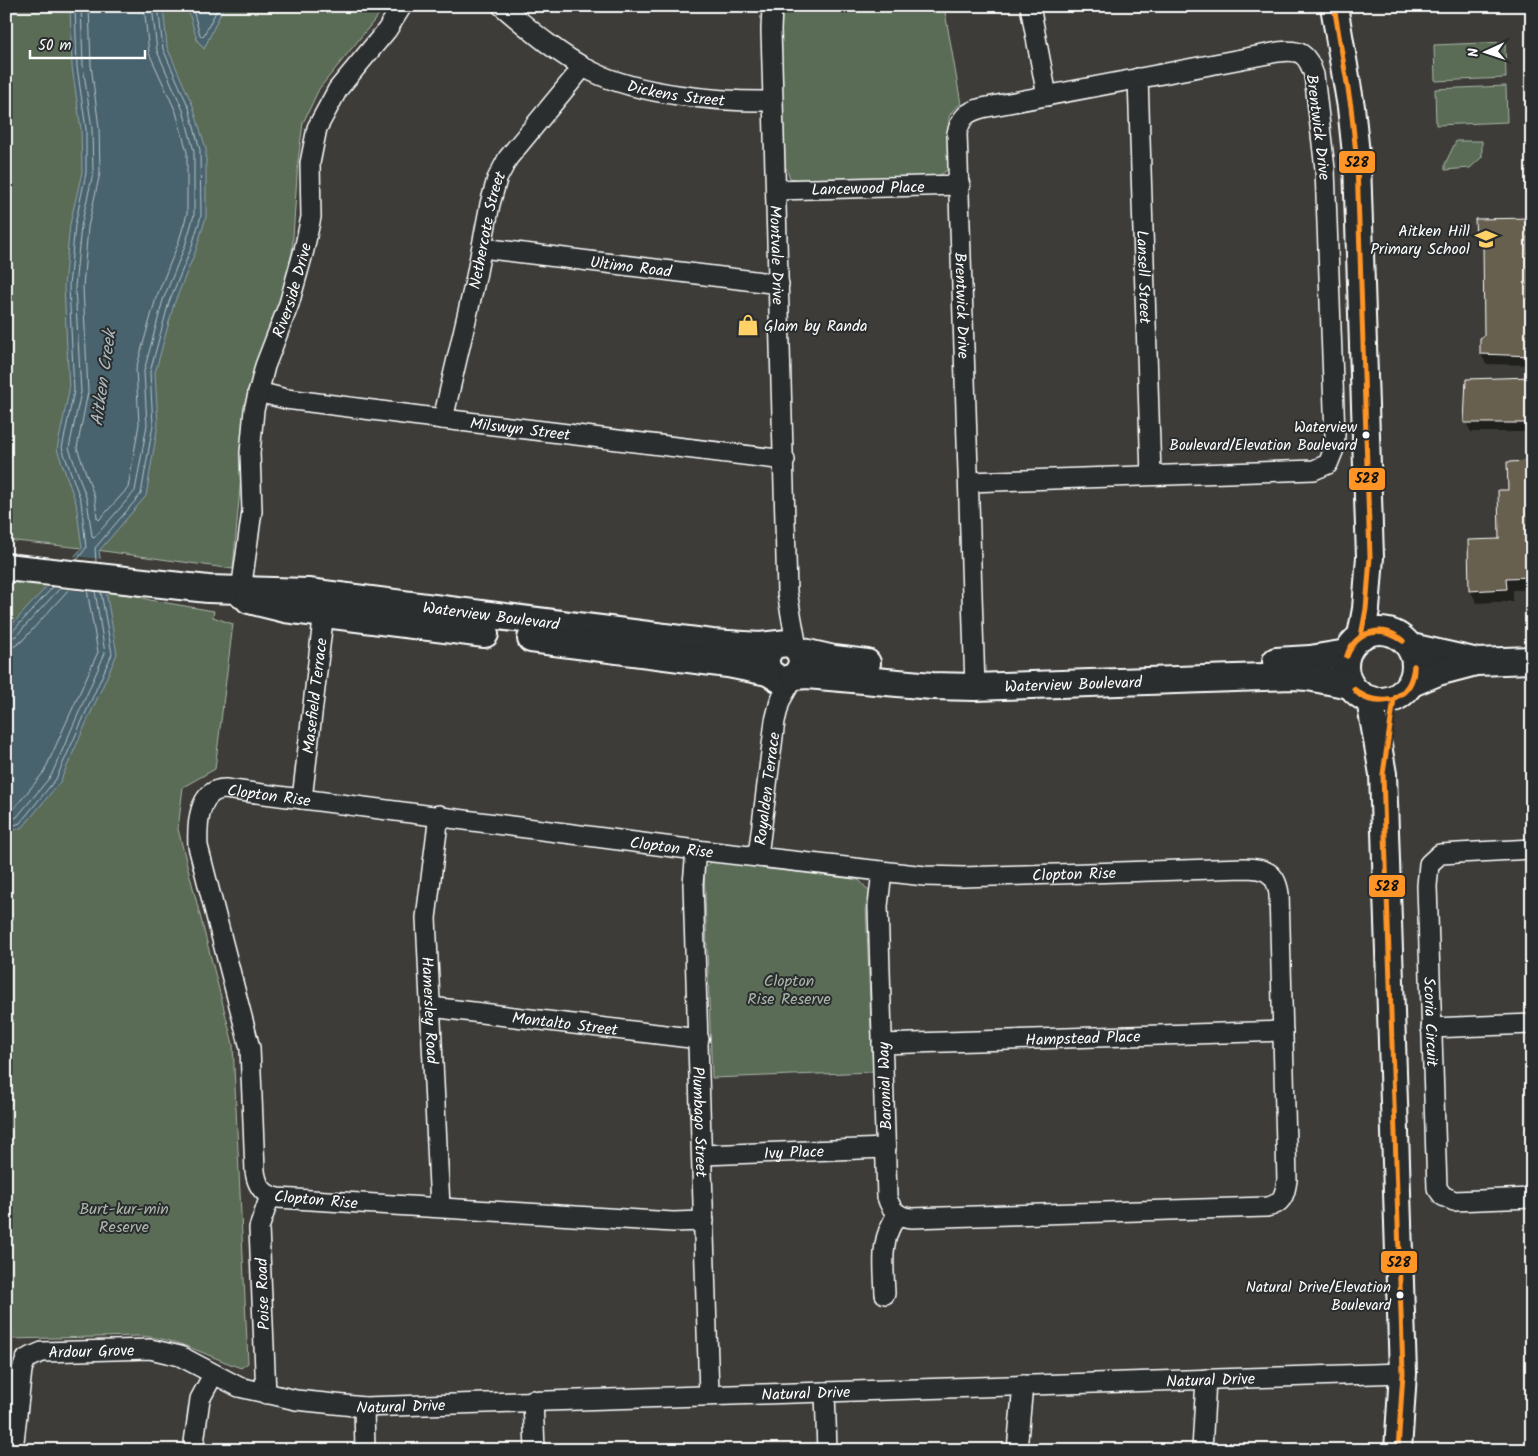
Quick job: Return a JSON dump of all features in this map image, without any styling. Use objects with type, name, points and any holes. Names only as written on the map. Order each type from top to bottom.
[{"type":"street","name":"Riverside Drive","points":[[241,594],[252,511],[250,439],[258,392],[265,366],[289,304],[304,250],[311,217],[310,163],[317,128],[338,89],[386,30],[402,6]]},
{"type":"street","points":[[502,6],[583,67]]},
{"type":"street","name":"Montvale Drive","points":[[772,6],[787,592],[780,627],[786,647]]},
{"type":"street","points":[[1030,6],[1047,96]]},
{"type":"street","points":[[1334,6],[1351,107],[1357,163],[1370,556],[1354,644],[1345,663],[1346,674],[1381,692],[1438,672],[1476,662],[1532,660]]},
{"type":"street","name":"Brentwick Drive","points":[[969,482],[1314,470],[1328,464],[1334,449],[1335,435],[1329,224],[1316,85],[1310,64],[1305,56],[1299,52],[1284,51],[974,110],[963,117],[958,133],[975,679]]},
{"type":"street","name":"Dickens Street","points":[[583,67],[632,86],[670,93],[744,102],[773,101]]},
{"type":"street","name":"Nethercote Street","points":[[443,419],[497,179],[508,158],[583,67]]},
{"type":"street","name":"Lansell Street","points":[[1138,78],[1151,475]]},
{"type":"street","name":"Lancewood Place","points":[[776,190],[960,185]]},
{"type":"street","name":"Ultimo Road","points":[[482,248],[779,284]]},
{"type":"street","name":"Milswyn Street","points":[[258,392],[286,398],[443,419],[785,460]]},
{"type":"street","points":[[1370,556],[1401,640],[1415,659],[1416,671],[1381,692]]},
{"type":"street","name":"Waterview Boulevard","points":[[6,567],[208,589],[241,594],[285,609],[325,604],[539,631],[782,675],[932,686],[975,679],[1183,672],[1294,661],[1354,644]]},
{"type":"street","name":"Masefield Terrace","points":[[302,799],[325,604]]},
{"type":"street","name":"Waterview Boulevard","points":[[539,631],[786,647],[853,662],[923,669],[975,679]]},
{"type":"street","points":[[1354,644],[1371,632],[1476,662]]},
{"type":"street","points":[[786,647],[802,664],[782,675],[765,658],[786,647]]},
{"type":"street","name":"Waterview Boulevard","points":[[1183,672],[1308,677],[1381,692]]},
{"type":"street","name":"Royalden Terrace","points":[[758,856],[775,721],[780,702],[782,675]]},
{"type":"street","points":[[1381,692],[1402,1373],[1398,1450]]},
{"type":"street","name":"Clopton Rise","points":[[704,1221],[673,1222],[270,1196],[263,1192],[256,1180],[250,1048],[201,858],[198,833],[202,806],[206,798],[215,791],[225,789],[439,815],[696,850],[926,876],[962,877],[1244,868],[1265,869],[1275,879],[1279,894],[1287,1180],[1282,1199],[1272,1206],[912,1218],[898,1214]]},
{"type":"street","name":"Hamersley Road","points":[[439,815],[426,918],[440,1207]]},
{"type":"street","name":"Scoria Circuit","points":[[1532,849],[1447,852],[1440,854],[1429,864],[1426,886],[1438,1188],[1443,1196],[1454,1201],[1532,1198]]},
{"type":"street","name":"Plumbago Street","points":[[696,850],[693,884],[709,1394]]},
{"type":"street","name":"Baronial Way","points":[[882,871],[878,906],[887,1197],[892,1210],[898,1214]]},
{"type":"street","name":"Montalto Street","points":[[431,1007],[699,1039]]},
{"type":"street","points":[[1431,1028],[1532,1024]]},
{"type":"street","name":"Hampstead Place","points":[[882,1044],[1283,1031]]},
{"type":"street","name":"Ivy Place","points":[[703,1156],[886,1148]]},
{"type":"street","name":"Poise Road","points":[[266,1394],[259,1228],[270,1196]]},
{"type":"street","points":[[885,1294],[885,1236],[889,1226],[898,1214]]},
{"type":"street","name":"Ardour Grove","points":[[13,1450],[22,1370],[26,1359],[36,1353],[150,1349],[180,1356],[213,1375]]},
{"type":"street","name":"Natural Drive","points":[[213,1375],[238,1388],[266,1394],[296,1400],[364,1407],[709,1394],[825,1392],[1402,1373]]},
{"type":"street","points":[[193,1450],[200,1399],[213,1375]]},
{"type":"street","points":[[1202,1450],[1206,1379]]},
{"type":"street","points":[[1017,1450],[1023,1385]]},
{"type":"street","points":[[825,1392],[827,1450]]},
{"type":"street","points":[[533,1400],[534,1450]]},
{"type":"street","points":[[364,1407],[365,1450]]},
{"type":"green space","points":[[6,6],[386,6],[319,89],[303,123],[298,161],[292,253],[276,317],[248,396],[233,569],[82,548],[6,540]]},
{"type":"green space","points":[[783,6],[944,6],[961,104],[953,110],[949,117],[949,165],[946,171],[939,176],[806,182],[790,178],[785,166],[780,32]]},
{"type":"green space","points":[[1505,42],[1506,78],[1435,81],[1434,45]]},
{"type":"green space","points":[[1506,86],[1507,122],[1436,125],[1435,89]]},
{"type":"green space","points":[[1456,141],[1482,141],[1482,157],[1470,168],[1445,170],[1445,164]]},
{"type":"green space","name":"Burt-kur-min Reserve","points":[[6,578],[117,590],[150,600],[214,611],[213,617],[233,624],[215,769],[183,787],[178,829],[233,1044],[248,1363],[241,1368],[167,1340],[140,1336],[9,1339],[6,1366]]},
{"type":"green space","name":"Clopton Rise Reserve","points":[[714,860],[859,880],[870,892],[866,906],[873,1072],[712,1078],[704,868]]},
{"type":"water","name":"Aitken Creek","points":[[70,6],[163,6],[167,47],[193,106],[206,149],[206,217],[196,250],[174,304],[155,373],[158,424],[146,496],[99,551],[117,654],[60,782],[23,827],[6,833],[6,631],[82,548],[76,503],[57,449],[69,391],[64,286],[70,224],[82,172],[81,129],[72,67]]},
{"type":"water","points":[[187,6],[224,6],[204,49],[197,40]]},
{"type":"pier","points":[[71,556],[103,559],[109,594],[42,587]]},
{"type":"building","points":[[1532,218],[1532,236],[1527,237],[1529,332],[1532,332],[1532,356],[1480,354],[1480,338],[1484,336],[1483,242],[1476,240],[1475,219]]},
{"type":"building","points":[[1532,377],[1532,423],[1464,423],[1466,379]]},
{"type":"building","points":[[1532,461],[1532,577],[1506,578],[1507,589],[1469,591],[1468,540],[1499,539],[1498,490],[1508,490],[1507,462]]},
{"type":"transit line","name":"528","points":[[1334,6],[1351,107],[1357,163],[1370,557],[1366,609],[1361,636]]},
{"type":"transit line","name":"528","points":[[1347,656],[1350,648],[1356,641],[1370,632],[1388,632],[1396,635],[1403,641]]},
{"type":"transit line","name":"528","points":[[1347,656],[1357,641],[1370,633],[1386,633],[1403,641]]},
{"type":"transit line","name":"528","points":[[1396,697],[1409,684],[1414,666]]},
{"type":"transit line","name":"528","points":[[1396,697],[1410,685],[1414,666]]},
{"type":"transit line","name":"528","points":[[1354,689],[1370,698],[1389,700]]},
{"type":"transit line","name":"528","points":[[1354,689],[1361,696],[1369,700],[1389,700]]},
{"type":"transit line","name":"528","points":[[1394,699],[1383,774],[1403,1373],[1398,1450]]},
{"type":"place","name":"Aitken Hill Primary School","points":[[1486,239]]},
{"type":"place","name":"Glam by Randa","points":[[748,325]]},
{"type":"place","name":"Waterview Boulevard/Elevation Boulevard","points":[[1366,435]]},
{"type":"place","name":"Natural Drive/Elevation Boulevard","points":[[1400,1295]]}]
